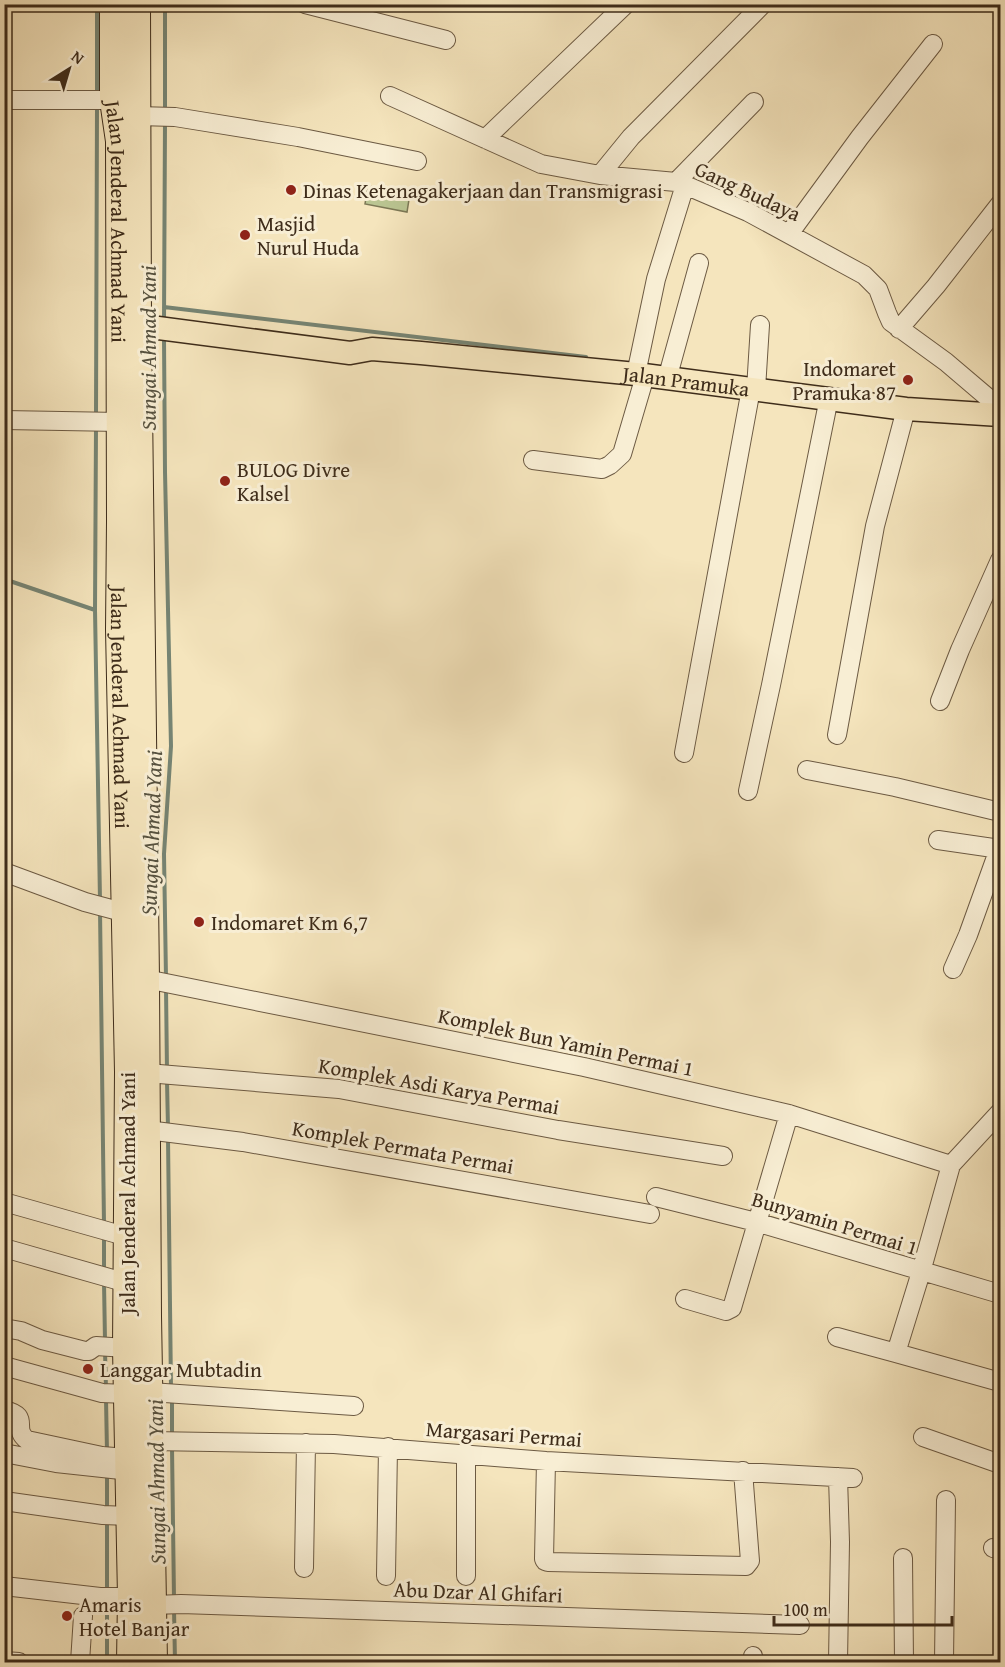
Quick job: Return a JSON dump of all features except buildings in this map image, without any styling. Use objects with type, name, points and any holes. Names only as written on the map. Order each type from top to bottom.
[{"type":"highway","name":"Jalan Jenderal Achmad Yani","points":[[113,4],[101,100],[119,141],[146,319],[111,421],[119,628],[104,908],[128,1072],[138,1197],[140,1394],[113,1463],[115,1516],[141,1601],[154,1662]]},
{"type":"highway","name":"Jalan Jenderal Achmad Yani","points":[[130,1662],[168,1441],[112,1347],[111,1232],[138,1197],[147,1130],[147,1073],[159,982],[146,319],[137,116],[136,4]]},
{"type":"main road","name":"Jalan Pramuka","points":[[146,319],[351,353],[372,349],[649,376],[906,409],[1000,415]]},
{"type":"street","points":[[305,4],[446,40]]},
{"type":"street","points":[[485,139],[626,4]]},
{"type":"street","points":[[600,174],[631,137],[763,4]]},
{"type":"street","points":[[789,234],[860,137],[933,44]]},
{"type":"street","name":"Gang Budaya","points":[[390,96],[541,164],[681,184],[748,212],[864,275],[878,289],[891,322],[946,362],[1000,408]]},
{"type":"street","points":[[4,100],[101,100]]},
{"type":"street","points":[[649,376],[656,279],[681,184],[754,102]]},
{"type":"street","points":[[137,116],[175,117],[298,137],[417,160]]},
{"type":"street","points":[[899,328],[936,286],[1000,204]]},
{"type":"street","points":[[533,460],[602,469],[622,454],[649,376],[699,263]]},
{"type":"street","points":[[684,753],[754,389],[760,325]]},
{"type":"street","points":[[748,791],[829,398]]},
{"type":"street","points":[[837,735],[875,526],[906,409]]},
{"type":"street","points":[[4,420],[111,421]]},
{"type":"street","points":[[940,701],[1000,560]]},
{"type":"street","points":[[807,770],[896,787],[1000,812]]},
{"type":"street","points":[[938,840],[1000,848],[953,969]]},
{"type":"street","points":[[4,872],[104,908]]},
{"type":"street","name":"Komplek Bun Yamin Permai 1","points":[[159,982],[584,1067],[789,1114],[951,1165]]},
{"type":"street","name":"Komplek Asdi Karya Permai","points":[[147,1073],[339,1089],[558,1130],[723,1156]]},
{"type":"street","points":[[896,1353],[951,1165],[1000,1112]]},
{"type":"street","points":[[685,1299],[726,1311],[730,1310],[735,1302],[756,1222],[789,1114]]},
{"type":"street","name":"Komplek Permata Permai","points":[[147,1130],[243,1142],[650,1214]]},
{"type":"street","name":"Bunyamin Permai 1","points":[[656,1197],[756,1222],[1000,1294]]},
{"type":"street","points":[[4,1202],[111,1232]]},
{"type":"street","points":[[4,1248],[112,1279]]},
{"type":"street","points":[[4,1328],[85,1351],[96,1346],[112,1347]]},
{"type":"street","points":[[837,1337],[1000,1382]]},
{"type":"street","points":[[4,1366],[140,1394],[354,1406]]},
{"type":"street","points":[[4,1410],[16,1413],[20,1417],[21,1432],[23,1438],[27,1440],[113,1463]]},
{"type":"street","points":[[923,1437],[1000,1464]]},
{"type":"street","name":"Margasari Permai","points":[[168,1441],[306,1443],[546,1461],[845,1477],[840,1542],[837,1662]]},
{"type":"street","points":[[304,1568],[306,1443]]},
{"type":"street","points":[[386,1576],[388,1448]]},
{"type":"street","points":[[4,1454],[56,1464],[113,1463]]},
{"type":"street","points":[[466,1454],[466,1576]]},
{"type":"street","points":[[546,1461],[544,1558],[548,1562],[746,1566],[750,1561],[743,1471]]},
{"type":"street","points":[[944,1662],[946,1500]]},
{"type":"street","points":[[4,1501],[115,1516]]},
{"type":"street","points":[[903,1558],[904,1662]]},
{"type":"street","name":"Abu Dzar Al Ghifari","points":[[4,1586],[141,1601],[800,1625]]},
{"type":"street","points":[[80,1662],[83,1616]]},
{"type":"street","points":[[4,1661],[19,1662]]},
{"type":"green space","points":[[368,186],[410,193],[407,212],[365,204]]},
{"type":"waterway","name":"Sungai Ahmad Yani","points":[[97,4],[97,96]]},
{"type":"waterway","name":"Sungai Ahmad Yani","points":[[165,4],[165,111]]},
{"type":"waterway","name":"Sungai Ahmad Yani","points":[[96,417],[97,106]]},
{"type":"waterway","name":"Sungai Ahmad Yani","points":[[164,321],[165,122]]},
{"type":"waterway","points":[[164,307],[586,357]]},
{"type":"waterway","name":"Sungai Ahmad Yani","points":[[164,338],[171,746],[164,854],[166,978]]},
{"type":"waterway","name":"Sungai Ahmad Yani","points":[[96,427],[95,610],[100,900]]},
{"type":"waterway","points":[[4,579],[95,610]]},
{"type":"waterway","name":"Sungai Ahmad Yani","points":[[100,910],[104,1224]]},
{"type":"waterway","name":"Sungai Ahmad Yani","points":[[166,988],[167,1071]]},
{"type":"waterway","name":"Sungai Ahmad Yani","points":[[167,1081],[168,1128]]},
{"type":"waterway","name":"Sungai Ahmad Yani","points":[[168,1138],[171,1389]]},
{"type":"waterway","name":"Sungai Ahmad Yani","points":[[104,1234],[104,1272]]},
{"type":"waterway","name":"Sungai Ahmad Yani","points":[[104,1282],[105,1341]]},
{"type":"waterway","name":"Sungai Ahmad Yani","points":[[105,1351],[106,1389]]},
{"type":"waterway","name":"Sungai Ahmad Yani","points":[[106,1399],[107,1452]]},
{"type":"waterway","name":"Sungai Ahmad Yani","points":[[172,1399],[172,1437]]},
{"type":"waterway","name":"Sungai Ahmad Yani","points":[[172,1447],[174,1599]]},
{"type":"waterway","name":"Sungai Ahmad Yani","points":[[107,1474],[107,1509]]},
{"type":"waterway","name":"Sungai Ahmad Yani","points":[[107,1519],[107,1593]]},
{"type":"waterway","name":"Sungai Ahmad Yani","points":[[107,1603],[107,1662]]},
{"type":"waterway","name":"Sungai Ahmad Yani","points":[[174,1609],[175,1662]]},
{"type":"place","name":"Dinas Ketenagakerjaan dan Transmigrasi","points":[[291,190]]},
{"type":"place","name":"Masjid Nurul Huda","points":[[245,235]]},
{"type":"place","name":"Indomaret Pramuka 87","points":[[908,380]]},
{"type":"place","name":"BULOG Divre Kalsel","points":[[225,481]]},
{"type":"place","name":"Indomaret Km 6,7","points":[[199,922]]},
{"type":"place","name":"Langgar Mubtadin","points":[[88,1369]]},
{"type":"place","name":"Amaris Hotel Banjar","points":[[67,1616]]}]
